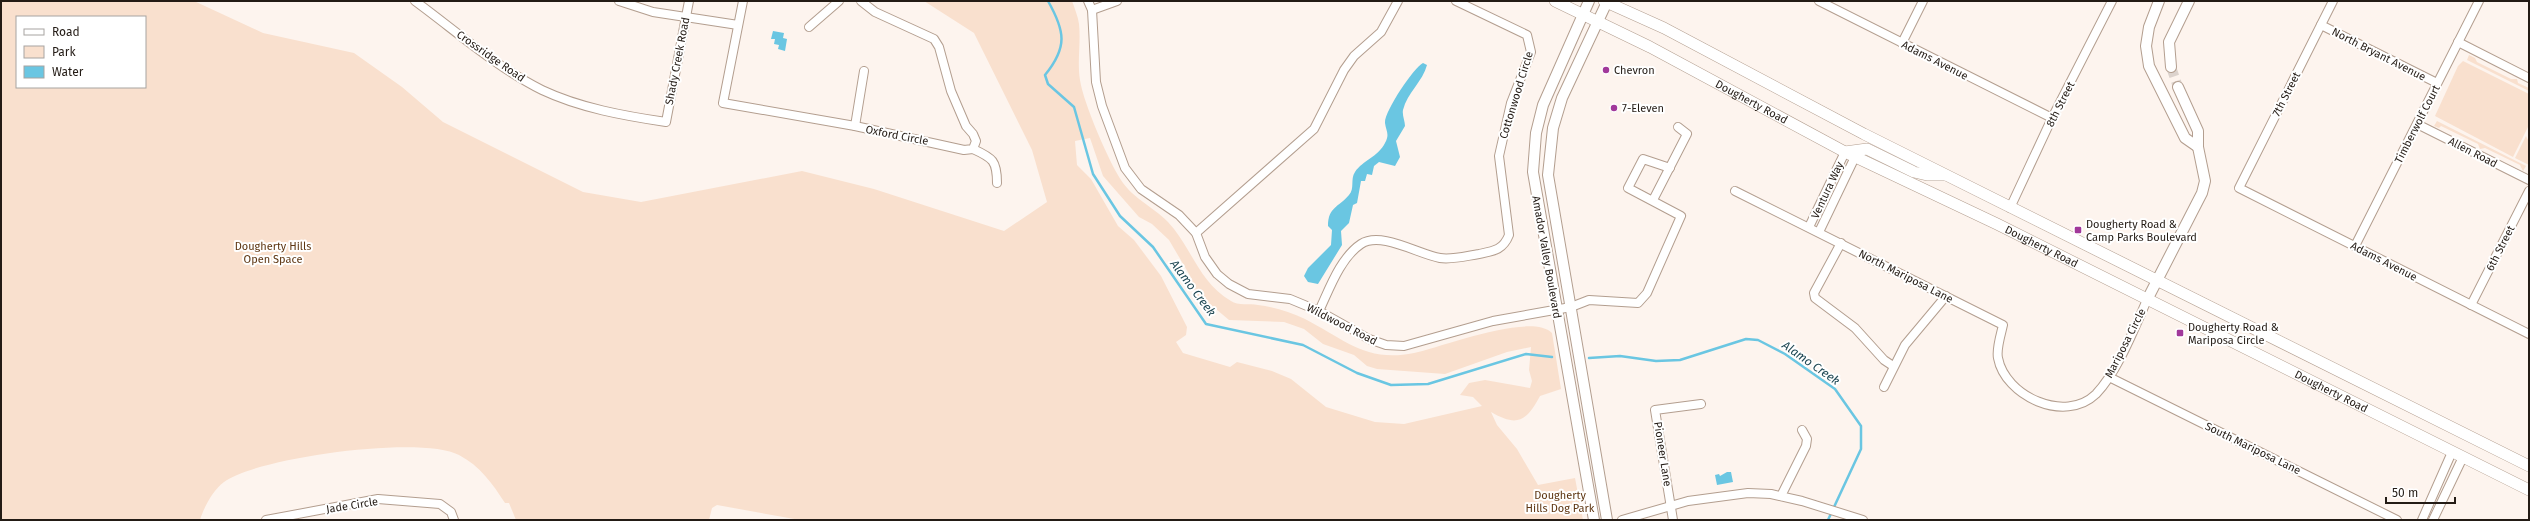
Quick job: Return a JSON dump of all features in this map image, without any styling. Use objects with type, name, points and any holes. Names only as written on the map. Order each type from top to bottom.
[{"type":"main road","name":"Dougherty Road","points":[[1555,1],[1583,14],[1855,158],[1997,224],[2529,490]]},
{"type":"main road","name":"Dougherty Road","points":[[1606,2],[1664,28],[2010,208],[2529,466]]},
{"type":"main road","points":[[1845,152],[1867,149],[1914,172],[1927,175],[1945,175]]},
{"type":"street","name":"Crossridge Road","points":[[415,1],[508,70],[543,90],[584,105],[666,122]]},
{"type":"street","points":[[619,1],[653,12],[685,19],[738,25]]},
{"type":"street","name":"Shady Creek Road","points":[[666,122],[689,1]]},
{"type":"street","name":"Oxford Circle","points":[[743,1],[723,103],[854,126],[964,150],[972,149]]},
{"type":"street","points":[[809,27],[839,1]]},
{"type":"street","points":[[861,1],[875,12],[934,39],[940,47],[951,92],[966,126],[974,134],[976,141],[972,149],[988,156],[997,166],[997,184]]},
{"type":"street","name":"Wildwood Road","points":[[1088,1],[1092,10],[1096,82],[1102,106],[1125,168],[1141,189],[1160,204],[1180,215],[1196,233],[1205,258],[1217,274],[1229,284],[1248,294],[1290,299],[1319,311],[1369,339],[1386,345],[1404,346],[1492,321],[1571,307],[1589,300],[1638,303],[1647,293],[1681,216],[1653,200]]},
{"type":"street","points":[[1092,10],[1117,1]]},
{"type":"street","points":[[1196,233],[1314,129],[1344,70],[1354,56],[1380,32],[1398,1]]},
{"type":"street","name":"Cottonwood Circle","points":[[1319,311],[1346,262],[1361,244],[1381,240],[1449,259],[1496,251],[1505,245],[1510,235],[1499,156],[1509,110],[1531,52],[1531,44],[1527,35],[1456,1]]},
{"type":"street","name":"Amador Valley Boulevard","points":[[1589,1],[1543,105],[1536,133],[1533,172],[1594,520]]},
{"type":"street","name":"Adams Avenue","points":[[1819,1],[2052,118]]},
{"type":"street","points":[[1902,43],[1923,1]]},
{"type":"street","name":"8th Street","points":[[2010,208],[2052,118],[2112,1]]},
{"type":"street","points":[[2159,1],[2149,27],[2146,46],[2149,66],[2185,138],[2198,147]]},
{"type":"street","points":[[2170,67],[2169,42],[2190,1]]},
{"type":"street","name":"7th Street","points":[[2239,188],[2333,1]]},
{"type":"street","name":"Timberwolf Court","points":[[2355,246],[2479,1]]},
{"type":"street","name":"Amador Valley Boulevard","points":[[1606,2],[1562,98],[1552,128],[1548,175],[1607,520]]},
{"type":"street","name":"North Bryant Avenue","points":[[2321,25],[2437,83]]},
{"type":"street","points":[[2458,42],[2529,78]]},
{"type":"street","points":[[854,126],[864,71]]},
{"type":"street","points":[[2147,300],[2202,193],[2205,181],[2198,147],[2198,131],[2178,87]]},
{"type":"street","name":"Allen Road","points":[[2417,124],[2529,180]]},
{"type":"street","points":[[1670,168],[1643,159],[1628,188],[1653,200],[1670,168],[1687,134],[1678,128]]},
{"type":"street","name":"Ventura Way","points":[[1809,227],[1845,152]]},
{"type":"street","name":"Ventura Way","points":[[1819,232],[1855,158]]},
{"type":"street","name":"Adams Avenue","points":[[2239,188],[2529,334]]},
{"type":"street","name":"North Mariposa Lane","points":[[1735,191],[2003,325]]},
{"type":"street","name":"6th Street","points":[[2472,305],[2529,191]]},
{"type":"street","points":[[1840,243],[1814,293],[1815,298],[1855,328],[1884,360],[1894,366]]},
{"type":"street","points":[[1884,387],[1906,345],[1946,296]]},
{"type":"street","name":"Mariposa Circle","points":[[2003,325],[1997,357],[2004,374],[2015,389],[2033,400],[2053,405],[2068,406],[2095,395],[2109,377],[2147,300]]},
{"type":"street","name":"South Mariposa Lane","points":[[2109,377],[2397,520]]},
{"type":"street","name":"Pioneer Lane","points":[[1673,520],[1656,410],[1701,404]]},
{"type":"street","points":[[1782,496],[1806,446],[1807,440],[1802,430]]},
{"type":"street","points":[[2422,520],[2452,452]]},
{"type":"street","points":[[2432,520],[2463,457]]},
{"type":"street","points":[[1622,520],[1671,505],[1748,493],[1782,496],[1806,502],[1847,517],[1863,520]]},
{"type":"street","name":"Jade Circle","points":[[266,520],[378,500],[440,504],[451,512],[454,520]]},
{"type":"green space","name":"Dougherty Hills Open Space","points":[[1,1],[194,1],[263,33],[354,53],[402,87],[443,122],[583,192],[641,202],[802,171],[874,189],[1004,231],[1047,202],[1032,150],[974,33],[924,1],[1072,1],[1079,24],[1079,73],[1082,90],[1091,118],[1111,162],[1123,183],[1129,190],[1168,222],[1212,286],[1231,301],[1234,303],[1255,304],[1288,312],[1305,319],[1356,347],[1382,355],[1414,353],[1464,338],[1525,326],[1541,328],[1552,333],[1561,389],[1540,396],[1530,412],[1520,419],[1508,419],[1491,412],[1497,425],[1517,449],[1538,485],[1575,478],[1583,520],[800,520],[717,505],[712,508],[709,520],[516,520],[509,503],[505,503],[485,476],[466,459],[459,455],[440,449],[411,447],[377,448],[304,457],[270,464],[242,473],[224,482],[216,489],[206,504],[200,520],[1,520]],"holes":[[[1090,138],[1103,176],[1139,217],[1152,224],[1169,240],[1192,279],[1194,291],[1199,301],[1210,304],[1229,320],[1284,322],[1304,329],[1323,344],[1354,355],[1367,366],[1377,369],[1445,374],[1507,352],[1531,347],[1529,370],[1532,381],[1530,388],[1485,380],[1469,383],[1460,395],[1473,397],[1482,406],[1404,424],[1375,422],[1326,407],[1291,379],[1272,371],[1237,362],[1230,367],[1183,353],[1176,342],[1186,335],[1187,327],[1161,276],[1134,240],[1118,226],[1091,179],[1077,165],[1075,141]]]},
{"type":"green space","points":[[2469,55],[2475,58],[2477,62],[2511,79],[2517,79],[2518,83],[2529,88],[2529,91],[2467,60]]},
{"type":"green space","points":[[2463,61],[2529,94],[2529,125],[2513,157],[2435,116],[2458,66]]},
{"type":"green space","points":[[2437,121],[2526,166],[2523,171],[2520,165],[2485,148],[2480,149],[2478,144],[2441,126],[2439,128],[2434,126]]},
{"type":"green space","points":[[2526,136],[2529,142],[2529,165],[2515,158]]},
{"type":"water","points":[[773,31],[784,33],[783,38],[787,39],[785,51],[778,49],[779,45],[774,44],[775,39],[771,39]]},
{"type":"water","points":[[1423,63],[1427,65],[1425,71],[1408,98],[1403,110],[1405,126],[1396,141],[1400,157],[1395,166],[1379,162],[1374,166],[1372,175],[1367,174],[1365,181],[1361,181],[1357,203],[1353,205],[1349,223],[1341,231],[1342,245],[1318,284],[1308,282],[1304,276],[1308,268],[1331,245],[1332,230],[1328,226],[1328,220],[1332,211],[1351,193],[1353,178],[1358,168],[1382,148],[1387,135],[1385,123],[1389,110],[1407,81]]},
{"type":"water","points":[[1727,472],[1731,472],[1733,482],[1717,485],[1715,475],[1719,474],[1720,476]]},
{"type":"waterway","name":"Alamo Creek","points":[[1048,1],[1058,21],[1062,39],[1058,56],[1045,75],[1048,84],[1074,107],[1093,174],[1120,216],[1153,247],[1206,324],[1303,345],[1357,373],[1391,385],[1428,384],[1526,354],[1552,357]]},
{"type":"waterway","name":"Alamo Creek","points":[[1589,358],[1620,356],[1656,361],[1680,360],[1746,339],[1758,340],[1785,354],[1835,389],[1861,426],[1861,449],[1828,520]]},
{"type":"tunnel","points":[[2171,67],[2178,87]]},
{"type":"place","name":"Chevron","points":[[1606,70]]},
{"type":"place","name":"7-Eleven","points":[[1614,108]]},
{"type":"place","name":"Dougherty Road & Camp Parks Boulevard","points":[[2078,230]]},
{"type":"place","name":"Dougherty Road & Mariposa Circle","points":[[2180,333]]},
{"type":"park label","name":"Dougherty Hills Dog Park","points":[[1560,501]]}]
